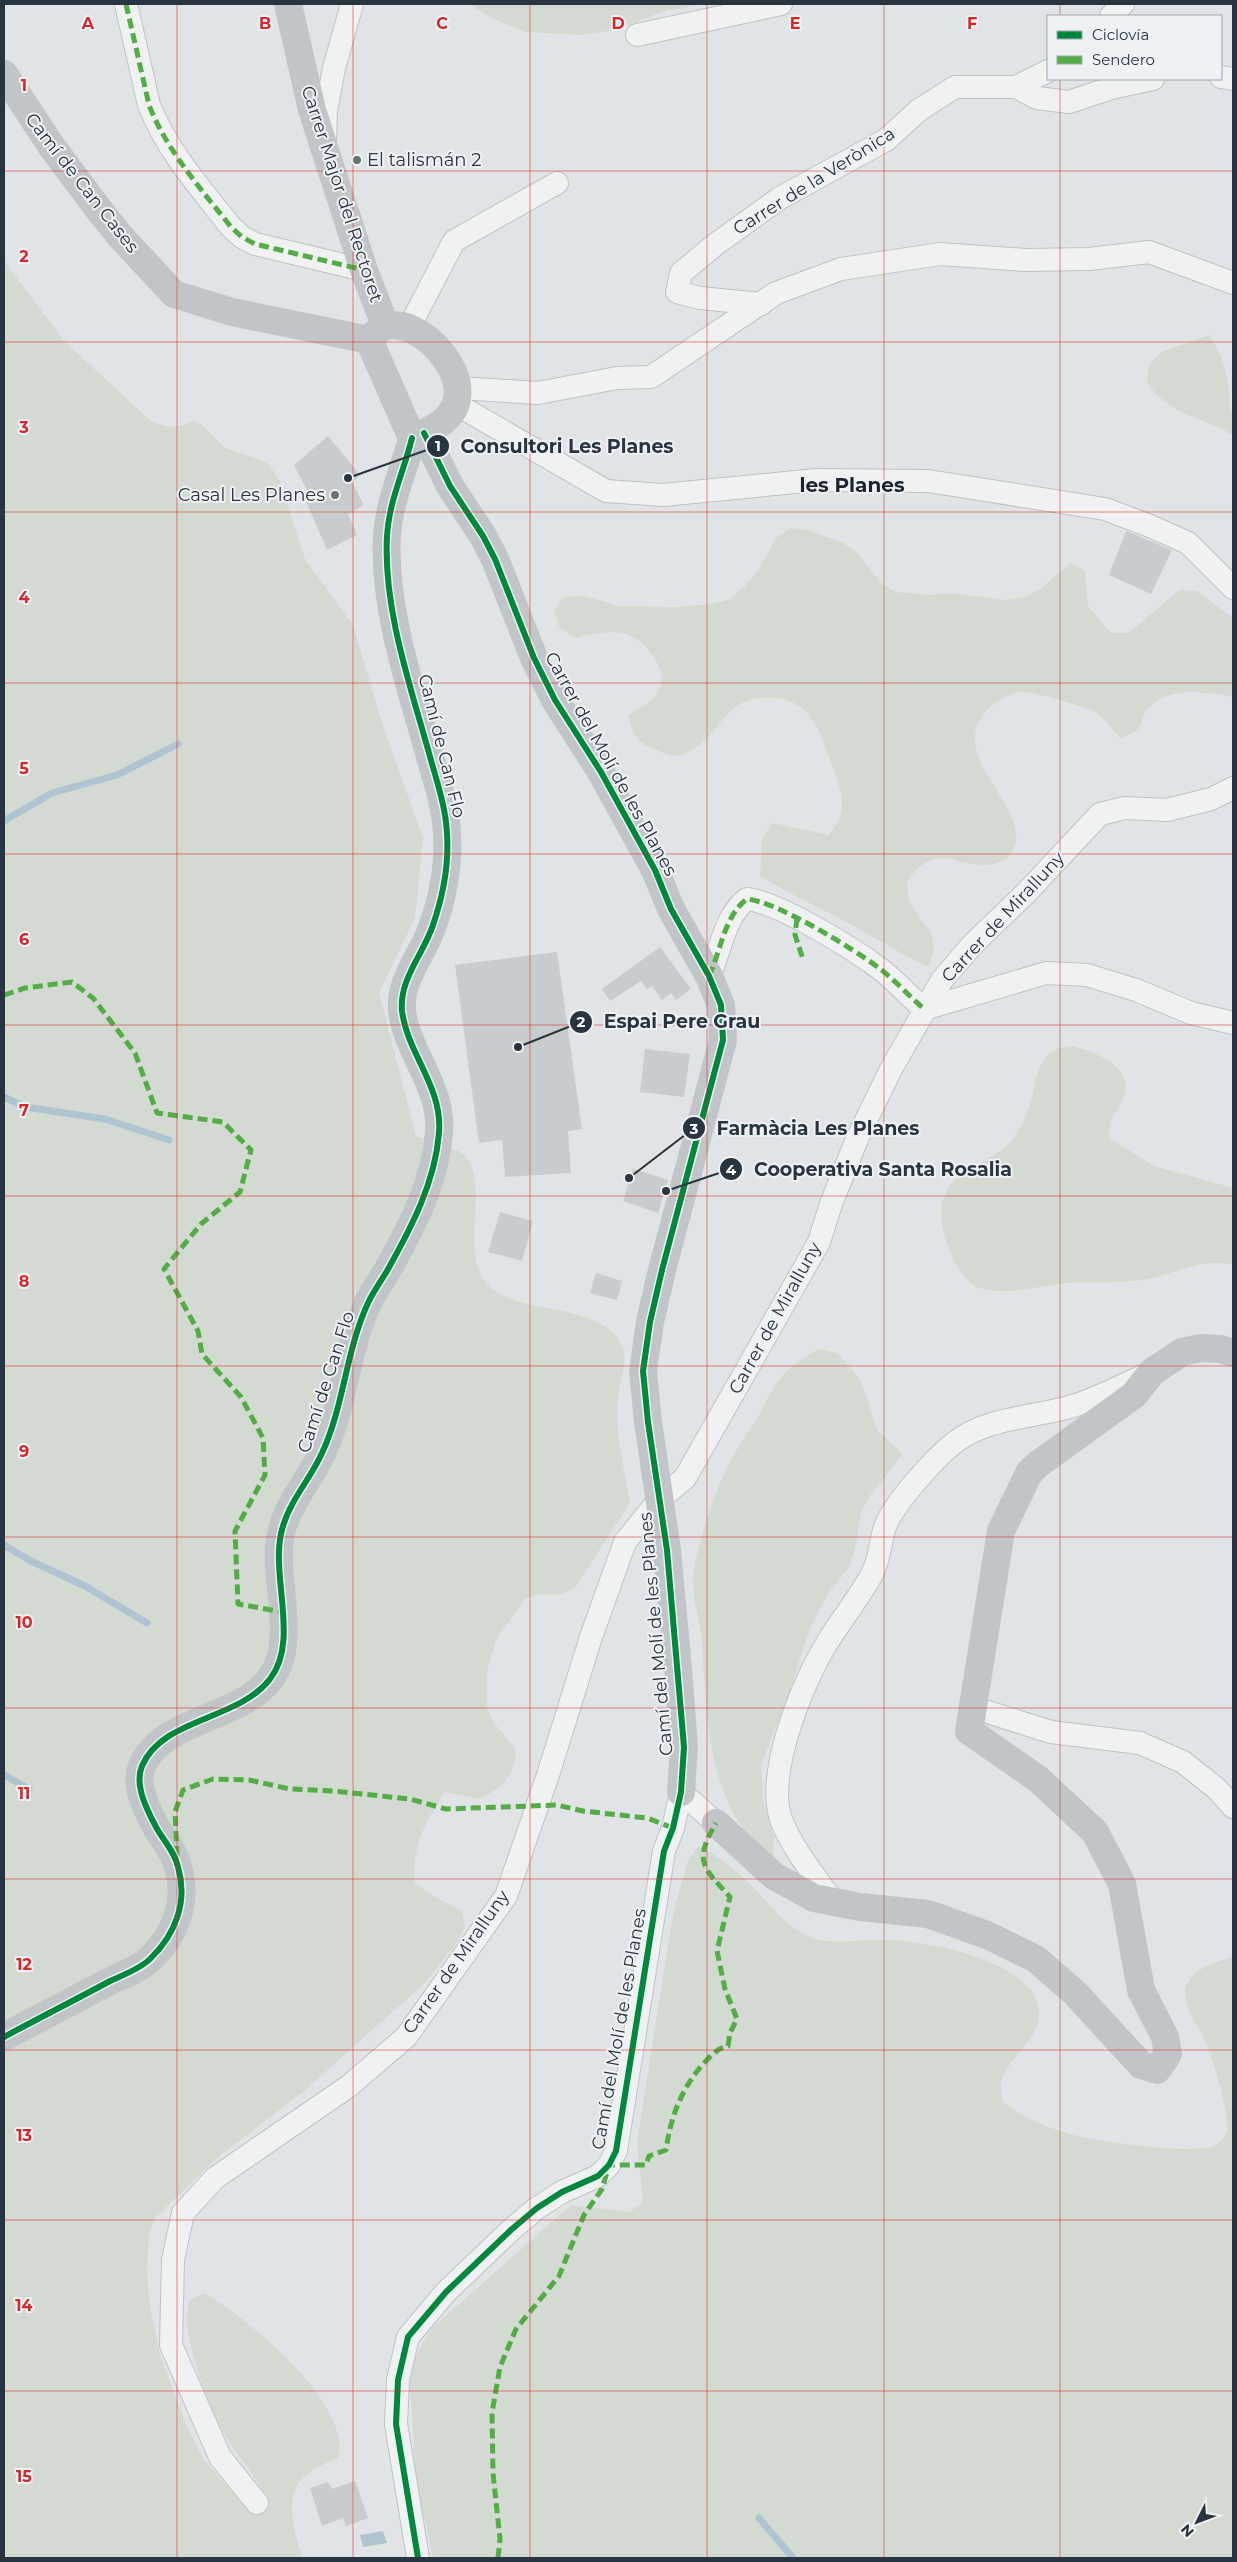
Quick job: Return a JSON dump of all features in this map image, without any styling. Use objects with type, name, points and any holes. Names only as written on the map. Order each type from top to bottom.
[{"type":"street","points":[[126,4],[149,105],[155,120],[168,144],[232,227],[242,237],[255,244],[364,270]]},
{"type":"street","name":"Carrer Major del Rectoret","points":[[288,4],[312,110],[364,270],[377,332],[418,436]]},
{"type":"street","points":[[325,148],[328,103],[352,4]]},
{"type":"street","points":[[637,35],[781,4]]},
{"type":"street","points":[[1112,15],[1123,4]]},
{"type":"street","name":"Carrer de la Verònica","points":[[760,304],[700,298],[678,292],[681,273],[716,244],[780,198],[886,140],[919,110],[954,87],[1016,87],[1047,72]]},
{"type":"street","name":"Camí de Can Cases","points":[[4,74],[52,147],[100,211],[120,236],[174,294],[232,312],[377,332],[400,325],[412,329]]},
{"type":"street","points":[[1016,87],[1037,98],[1069,102],[1149,80]]},
{"type":"street","points":[[418,436],[449,416],[456,396],[454,375],[446,359],[412,329],[415,316],[454,241],[557,183]]},
{"type":"street","points":[[456,396],[538,393],[617,378],[651,377],[776,293],[841,269],[940,254],[1025,260],[1089,259],[1149,252],[1233,283]]},
{"type":"street","points":[[456,396],[606,491],[663,495],[816,480],[928,481],[1105,509],[1188,543],[1233,588]]},
{"type":"street","name":"Carrer del Molí de les Planes","points":[[418,436],[483,536],[495,559],[534,658],[554,700],[606,780],[655,870],[671,909],[709,976],[721,1005],[723,1040],[662,1270],[650,1322],[643,1371],[664,1496]]},
{"type":"street","name":"Camí de Can Flo","points":[[4,2037],[148,1962],[170,1934],[180,1914],[182,1887],[178,1862],[155,1824],[141,1792],[141,1767],[159,1743],[181,1730],[239,1706],[272,1678],[282,1656],[283,1612],[278,1558],[282,1528],[303,1485],[322,1453],[368,1303],[409,1231],[428,1187],[440,1128],[431,1082],[406,1026],[402,1009],[407,980],[433,928],[446,874],[448,830],[438,784],[411,686],[389,589],[387,540],[392,502],[406,462],[418,436]]},
{"type":"street","name":"Carrer de Miralluny","points":[[257,2503],[220,2457],[171,2345],[173,2260],[183,2213],[215,2178],[349,2086],[406,2037],[506,1896],[625,1542],[664,1496],[685,1478],[819,1242],[831,1204],[857,1138],[891,1068],[942,980],[973,944],[1027,892],[1100,814],[1125,808],[1167,810],[1211,799],[1233,788]]},
{"type":"street","points":[[709,976],[719,956],[730,918],[738,906],[747,899],[758,900],[797,918],[879,968],[924,1009],[1046,973],[1087,975],[1136,990],[1191,1013],[1233,1022]]},
{"type":"street","points":[[833,1902],[796,1849],[782,1821],[778,1805],[780,1768],[792,1720],[802,1694],[826,1644],[873,1572],[890,1515],[942,1456],[970,1433],[989,1425],[1076,1405],[1152,1372],[1182,1352],[1201,1348],[1221,1349],[1233,1353]]},
{"type":"street","points":[[681,1792],[774,1876],[814,1898],[928,1914],[987,1935],[1036,1959],[1075,1993],[1141,2066],[1157,2070],[1168,2054],[1165,2038],[1141,1990],[1122,1884],[1095,1832],[1038,1779],[969,1730],[1001,1531],[1029,1473],[1037,1465],[1134,1395],[1152,1372]]},
{"type":"street","name":"Camí del Molí de les Planes","points":[[418,2558],[396,2424],[398,2380],[408,2337],[446,2292],[512,2229],[537,2208],[562,2192],[598,2176],[609,2165],[616,2151],[664,1851],[674,1828],[681,1792],[684,1747],[664,1496]]},
{"type":"street","points":[[972,1707],[1051,1732],[1140,1742],[1183,1762],[1216,1789],[1233,1807]]},
{"type":"shaded area","points":[[470,4],[692,4],[686,8],[667,10],[615,30],[581,35],[525,32],[491,18]]},
{"type":"shaded area","points":[[4,261],[65,342],[152,422],[173,427],[193,421],[201,424],[225,448],[263,461],[270,466],[280,481],[305,559],[353,625],[383,726],[423,838],[415,918],[379,993],[416,1136],[456,1150],[465,1156],[472,1167],[476,1199],[475,1254],[479,1270],[486,1283],[499,1294],[516,1301],[575,1314],[593,1320],[609,1329],[621,1343],[624,1356],[618,1398],[617,1425],[630,1503],[574,1589],[557,1595],[540,1594],[525,1599],[496,1640],[487,1672],[487,1708],[494,1723],[516,1749],[510,1774],[495,1790],[480,1799],[445,1792],[421,1835],[415,1858],[415,1883],[428,1893],[462,1911],[465,1926],[457,1942],[426,1982],[304,2091],[217,2158],[155,2218],[149,2235],[147,2271],[150,2308],[161,2358],[187,2427],[204,2460],[238,2498],[252,2509],[268,2503],[258,2483],[221,2429],[210,2405],[190,2344],[187,2319],[189,2300],[205,2293],[264,2337],[304,2377],[320,2398],[332,2419],[339,2439],[339,2458],[320,2466],[306,2475],[298,2485],[293,2496],[294,2524],[302,2558],[4,2558]]},
{"type":"shaded area","points":[[1209,335],[1226,370],[1230,410],[1233,412],[1233,435],[1221,428],[1177,410],[1147,383],[1149,365],[1161,352]]},
{"type":"shaded area","points":[[791,528],[808,530],[843,543],[858,553],[880,582],[895,592],[931,595],[950,593],[1007,600],[1025,597],[1040,589],[1070,563],[1085,571],[1088,606],[1111,633],[1129,633],[1179,590],[1197,591],[1233,618],[1233,697],[1210,693],[1186,692],[1164,697],[1146,711],[1138,729],[1121,739],[1095,712],[1047,696],[1021,692],[1004,697],[989,708],[983,715],[976,731],[977,753],[1012,817],[1016,829],[1016,841],[1008,858],[995,864],[976,864],[945,858],[936,859],[927,862],[907,881],[909,899],[918,916],[931,932],[934,948],[929,967],[760,876],[762,838],[773,823],[829,835],[842,810],[839,787],[824,742],[812,719],[804,710],[794,703],[781,699],[762,698],[747,701],[730,712],[706,739],[691,750],[680,755],[661,752],[639,740],[633,732],[628,715],[650,701],[660,687],[660,668],[649,651],[642,643],[626,634],[613,632],[576,638],[560,628],[554,611],[564,597],[584,596],[619,606],[674,607],[712,604],[730,599],[758,571],[776,538]]},
{"type":"shaded area","points":[[1072,1046],[1089,1051],[1108,1060],[1122,1074],[1125,1082],[1125,1092],[1120,1105],[1112,1117],[1109,1138],[1154,1166],[1233,1188],[1233,1265],[1223,1263],[1201,1264],[1139,1281],[1066,1283],[1003,1291],[993,1291],[977,1287],[961,1272],[950,1253],[942,1227],[941,1212],[943,1198],[952,1183],[960,1176],[1004,1148],[1011,1141],[1027,1112],[1037,1073],[1043,1061],[1047,1055],[1055,1050]]},
{"type":"shaded area","points":[[820,1349],[837,1353],[850,1367],[860,1380],[877,1430],[903,1454],[869,1497],[861,1513],[850,1566],[828,1594],[810,1628],[788,1697],[761,1765],[763,1801],[774,1836],[773,1856],[751,1837],[734,1814],[722,1788],[714,1760],[709,1730],[702,1642],[694,1593],[694,1567],[710,1509],[732,1458],[780,1378],[796,1363]]},
{"type":"shaded area","points":[[699,1846],[734,1870],[783,1919],[810,1937],[829,1941],[889,1940],[928,1944],[977,1957],[1000,1967],[1019,1979],[1033,1993],[1039,2010],[1039,2021],[1030,2039],[1005,2072],[1001,2082],[1002,2101],[1017,2112],[1033,2120],[1080,2136],[1143,2146],[1187,2149],[1204,2148],[1216,2145],[1221,2141],[1228,2131],[1220,2088],[1207,2046],[1190,2013],[1185,1993],[1190,1978],[1196,1973],[1218,1961],[1233,1957],[1233,2558],[433,2558],[416,2480],[409,2367],[432,2328],[571,2205],[630,2212],[643,2201],[637,2146],[639,2129],[673,1914],[688,1860]]},
{"type":"water","points":[[383,2531],[387,2543],[363,2547],[360,2535]]},
{"type":"building","name":"Casal Les Planes","points":[[328,436],[360,475],[352,482],[364,505],[348,514],[357,535],[327,550],[305,499],[310,496],[294,465]]},
{"type":"building","points":[[1126,531],[1172,550],[1151,594],[1109,575]]},
{"type":"building","points":[[660,947],[691,989],[676,1000],[671,993],[662,1000],[652,986],[647,989],[641,981],[610,1001],[602,989]]},
{"type":"building","points":[[557,952],[582,1129],[568,1131],[571,1173],[505,1177],[502,1140],[479,1143],[455,965]]},
{"type":"building","points":[[645,1049],[690,1054],[684,1097],[640,1092]]},
{"type":"building","points":[[633,1169],[668,1180],[658,1213],[623,1201]]},
{"type":"building","points":[[500,1212],[533,1221],[522,1261],[488,1252]]},
{"type":"building","points":[[596,1273],[622,1281],[617,1300],[590,1293]]},
{"type":"building","points":[[355,2481],[368,2518],[346,2526],[343,2518],[322,2526],[310,2488],[328,2482],[332,2489]]},
{"type":"waterway","points":[[4,821],[52,793],[117,775],[178,744]]},
{"type":"waterway","points":[[4,1097],[25,1107],[105,1119],[169,1140]]},
{"type":"waterway","points":[[4,1545],[31,1561],[85,1586],[147,1623]]},
{"type":"waterway","points":[[4,1775],[29,1789]]},
{"type":"waterway","points":[[759,2518],[793,2558]]},
{"type":"marked path","points":[[126,4],[149,105],[156,122],[175,154],[231,227],[242,237],[255,244],[364,270]]},
{"type":"marked path","points":[[709,976],[728,924],[739,906],[747,899],[777,908],[851,949],[885,973],[924,1009]]},
{"type":"marked path","points":[[797,918],[795,935],[803,959]]},
{"type":"marked path","points":[[4,995],[25,988],[72,982],[93,998],[135,1053],[157,1113],[223,1122],[251,1150],[240,1192],[201,1224],[164,1269],[198,1331],[202,1354],[241,1397],[263,1438],[265,1475],[235,1531],[238,1604],[283,1612]]},
{"type":"marked path","points":[[177,1856],[175,1812],[183,1790],[213,1779],[249,1780],[290,1789],[333,1791],[410,1799],[446,1809],[557,1805],[583,1811],[647,1818],[673,1828]]},
{"type":"marked path","points":[[498,2558],[500,2539],[493,2473],[492,2413],[500,2367],[516,2329],[559,2276],[584,2215],[602,2189],[609,2165],[646,2165],[649,2156],[666,2150],[674,2114],[683,2093],[704,2063],[718,2050],[728,2046],[730,2033],[737,2019],[725,1989],[717,1951],[730,1897],[708,1871],[703,1856],[709,1836],[716,1823]]},
{"type":"cycle path","points":[[418,2558],[396,2424],[398,2380],[408,2337],[446,2292],[512,2229],[537,2208],[562,2192],[598,2176],[609,2165],[616,2151],[664,1851],[673,1828],[681,1792],[684,1747],[667,1550],[648,1422],[643,1371],[650,1322],[662,1270],[723,1040],[721,1005],[709,976],[671,909],[655,870],[601,772],[555,700],[534,658],[495,559],[483,536],[450,486],[424,433]]},
{"type":"cycle path","points":[[4,2037],[141,1966],[159,1949],[173,1928],[178,1916],[182,1892],[181,1880],[174,1856],[156,1827],[143,1797],[140,1781],[142,1766],[152,1750],[166,1738],[183,1728],[240,1703],[256,1693],[270,1679],[279,1663],[283,1645],[284,1625],[279,1564],[279,1544],[283,1526],[291,1507],[322,1453],[329,1435],[355,1340],[368,1303],[413,1222],[433,1170],[437,1152],[439,1116],[436,1100],[405,1026],[402,999],[408,977],[429,935],[440,903],[446,869],[447,834],[440,793],[399,646],[389,590],[387,563],[388,523],[412,438]]},
{"type":"place","name":"El talismán 2","points":[[357,160]]},
{"type":"place","name":"Consultori Les Planes","points":[[348,478]]},
{"type":"place","name":"Casal Les Planes","points":[[335,495]]},
{"type":"place","name":"Espai Pere Grau","points":[[518,1047]]},
{"type":"place","name":"Farmàcia Les Planes","points":[[629,1178]]},
{"type":"place","name":"Cooperativa Santa Rosalia","points":[[666,1191]]},
{"type":"district","name":"les Planes","points":[[852,485]]}]
